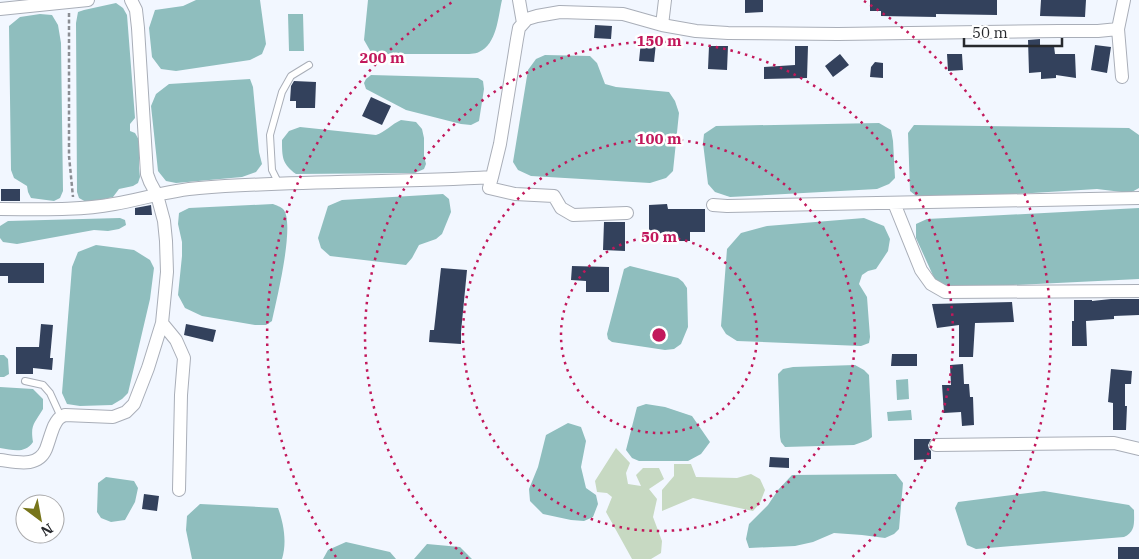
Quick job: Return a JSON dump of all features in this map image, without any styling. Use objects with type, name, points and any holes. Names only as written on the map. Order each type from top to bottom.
[{"type":"street","points":[[0,9],[88,0]]},
{"type":"street","points":[[0,460],[20,462],[34,461],[41,458],[46,450],[56,421],[66,415],[113,417],[126,412],[134,404],[162,323],[167,272],[166,241],[164,221],[157,195],[147,174],[138,28],[136,10],[131,0]]},
{"type":"street","points":[[519,0],[523,23]]},
{"type":"street","points":[[662,25],[665,0]]},
{"type":"street","points":[[1122,77],[1118,29],[1124,0]]},
{"type":"street","points":[[627,213],[573,215],[562,208],[554,196],[515,194],[489,188],[500,144],[519,28],[527,19],[560,12],[623,14],[662,25],[696,31],[728,33],[828,34],[1098,31],[1118,29]]},
{"type":"street","points":[[0,209],[74,208],[113,205],[184,189],[492,177]]},
{"type":"street","points":[[712,205],[894,204],[1139,198]]},
{"type":"street","points":[[894,204],[921,270],[931,284],[945,292],[1139,291]]},
{"type":"street","points":[[162,323],[176,340],[184,358],[181,395],[179,490]]},
{"type":"street","points":[[936,445],[1114,443],[1139,450]]},
{"type":"lane","points":[[279,184],[272,170],[270,135],[282,92],[291,76],[309,64]]},
{"type":"lane","points":[[24,381],[43,385],[50,393],[61,417]]},
{"type":"path","points":[[69,2],[69,156],[74,208]]},
{"type":"shaded area","points":[[196,0],[260,0],[266,44],[262,54],[250,60],[176,71],[161,69],[152,57],[149,28],[155,10],[183,6]]},
{"type":"shaded area","points":[[368,0],[502,0],[493,37],[490,43],[479,52],[473,54],[372,54],[364,40]]},
{"type":"shaded area","points":[[116,3],[123,8],[127,15],[135,118],[130,124],[130,131],[135,133],[139,140],[140,177],[138,183],[119,189],[113,197],[88,203],[79,198],[77,192],[76,23],[78,12]]},
{"type":"shaded area","points":[[40,14],[52,15],[58,25],[61,43],[63,191],[60,198],[54,201],[31,198],[27,186],[14,178],[11,170],[9,26],[20,17]]},
{"type":"shaded area","points":[[288,14],[303,14],[304,51],[289,51]]},
{"type":"shaded area","points":[[545,55],[590,56],[597,63],[605,84],[616,87],[669,92],[675,101],[679,113],[673,171],[666,178],[650,183],[531,176],[518,170],[513,162],[528,70],[536,59]]},
{"type":"shaded area","points":[[371,75],[478,78],[483,81],[484,89],[479,121],[471,125],[461,124],[406,110],[366,89],[364,83]]},
{"type":"shaded area","points":[[250,79],[253,87],[259,152],[262,164],[256,172],[242,177],[176,183],[166,181],[158,171],[151,106],[156,94],[169,84]]},
{"type":"shaded area","points":[[401,120],[416,122],[422,129],[426,164],[424,169],[415,173],[296,174],[285,163],[282,140],[289,131],[300,127],[376,135]]},
{"type":"shaded area","points":[[879,123],[891,130],[895,178],[889,184],[877,189],[730,197],[715,192],[708,184],[703,143],[704,134],[716,126]]},
{"type":"shaded area","points":[[914,125],[1129,128],[1139,135],[1139,188],[1130,193],[1097,189],[921,200],[910,191],[908,133]]},
{"type":"shaded area","points":[[443,194],[449,199],[451,212],[442,234],[436,239],[419,245],[406,265],[330,256],[321,248],[318,238],[328,206],[342,200]]},
{"type":"shaded area","points":[[273,204],[283,209],[287,229],[284,263],[272,321],[266,325],[255,325],[202,316],[185,308],[178,295],[182,256],[182,242],[178,224],[179,213],[189,208]]},
{"type":"shaded area","points":[[1139,208],[1139,279],[951,288],[936,282],[916,238],[916,224],[927,219]]},
{"type":"shaded area","points":[[120,218],[125,220],[126,225],[119,229],[108,231],[94,230],[17,244],[3,242],[0,238],[0,226],[8,221]]},
{"type":"shaded area","points":[[864,218],[884,226],[890,239],[888,251],[876,269],[862,275],[859,284],[867,297],[869,343],[861,346],[737,341],[726,334],[721,326],[727,249],[741,233],[767,226]]},
{"type":"shaded area","points":[[96,245],[134,250],[150,260],[154,268],[150,299],[128,393],[112,405],[80,406],[67,404],[62,393],[72,267],[78,252]]},
{"type":"shaded area","points":[[630,266],[678,278],[687,288],[688,327],[681,344],[674,349],[665,350],[612,342],[608,339],[607,334],[624,269]]},
{"type":"shaded area","points":[[0,355],[4,355],[8,359],[9,374],[4,377],[0,377]]},
{"type":"shaded area","points":[[855,365],[869,375],[872,437],[854,445],[785,447],[780,437],[778,374],[783,369],[793,367]]},
{"type":"shaded area","points":[[908,379],[909,399],[897,400],[896,380]]},
{"type":"shaded area","points":[[0,387],[33,389],[43,399],[43,409],[33,427],[33,442],[22,450],[0,448]]},
{"type":"shaded area","points":[[646,404],[665,407],[692,416],[710,442],[701,454],[688,461],[639,461],[632,458],[626,450],[637,407]]},
{"type":"shaded area","points":[[911,410],[912,420],[888,421],[887,412]]},
{"type":"shaded area","points":[[568,423],[581,427],[586,441],[581,467],[586,488],[596,495],[598,504],[593,517],[584,521],[543,514],[530,501],[529,489],[538,467],[546,435]]},
{"type":"shaded area","points":[[616,448],[630,463],[626,473],[628,484],[641,486],[636,475],[643,468],[659,468],[664,479],[649,489],[657,499],[653,517],[662,541],[661,553],[651,559],[632,559],[606,512],[612,497],[607,493],[597,492],[595,481]]},
{"type":"shaded area","points":[[674,464],[691,464],[696,477],[737,478],[751,474],[760,479],[765,490],[760,503],[753,511],[693,498],[662,511],[662,490],[674,476]]},
{"type":"shaded area","points":[[896,474],[903,483],[899,529],[894,534],[885,538],[834,533],[813,542],[795,546],[749,548],[746,539],[749,524],[768,505],[778,490],[792,475]]},
{"type":"shaded area","points":[[106,477],[134,481],[138,488],[135,502],[125,520],[111,522],[101,518],[97,512],[98,483]]},
{"type":"shaded area","points":[[1044,491],[1129,505],[1134,510],[1134,522],[1131,532],[1124,537],[976,549],[967,545],[955,508],[958,502]]},
{"type":"shaded area","points":[[200,504],[278,508],[284,534],[282,559],[192,559],[186,530],[187,516]]},
{"type":"shaded area","points":[[346,542],[390,552],[396,559],[323,559],[328,550]]},
{"type":"shaded area","points":[[427,544],[460,547],[472,559],[414,559]]},
{"type":"building","points":[[745,0],[763,0],[763,12],[745,13]]},
{"type":"building","points":[[870,0],[997,0],[997,15],[936,14],[936,17],[881,16],[881,11],[870,11]]},
{"type":"building","points":[[1041,0],[1086,0],[1085,17],[1040,16]]},
{"type":"building","points":[[595,25],[612,26],[611,39],[594,38]]},
{"type":"building","points":[[1040,39],[1040,47],[1054,46],[1055,54],[1075,54],[1076,78],[1056,75],[1056,78],[1041,79],[1041,72],[1029,73],[1028,40]]},
{"type":"building","points":[[641,41],[656,43],[654,62],[639,61]]},
{"type":"building","points":[[1095,45],[1111,47],[1107,73],[1091,70]]},
{"type":"building","points":[[709,46],[728,46],[727,70],[708,69]]},
{"type":"building","points":[[795,46],[808,46],[807,78],[764,79],[764,67],[795,65]]},
{"type":"building","points":[[840,54],[849,65],[833,77],[825,66]]},
{"type":"building","points":[[947,54],[962,54],[963,70],[948,71]]},
{"type":"building","points":[[875,62],[883,63],[883,78],[870,77],[871,67]]},
{"type":"building","points":[[294,81],[316,82],[315,108],[296,108],[296,101],[290,101],[291,86]]},
{"type":"building","points":[[371,97],[391,106],[382,125],[362,116]]},
{"type":"building","points":[[1,189],[20,189],[20,201],[1,201]]},
{"type":"building","points":[[667,204],[668,209],[705,209],[705,232],[690,232],[690,241],[668,241],[669,233],[649,234],[649,205]]},
{"type":"building","points":[[151,205],[152,215],[135,215],[135,208]]},
{"type":"building","points":[[604,222],[625,222],[625,251],[603,250]]},
{"type":"building","points":[[0,263],[44,263],[44,283],[8,283],[8,276],[0,276]]},
{"type":"building","points":[[572,266],[609,267],[609,292],[586,292],[586,281],[571,280]]},
{"type":"building","points":[[441,268],[467,270],[461,344],[429,342],[430,330],[434,330]]},
{"type":"building","points":[[1139,299],[1139,315],[1114,316],[1114,319],[1086,321],[1087,346],[1072,346],[1074,300]]},
{"type":"building","points":[[1012,302],[1014,322],[975,323],[973,357],[959,357],[959,325],[937,328],[932,304]]},
{"type":"building","points":[[41,324],[53,325],[50,358],[53,358],[52,370],[33,368],[33,374],[16,374],[16,347],[39,347]]},
{"type":"building","points":[[186,324],[216,330],[213,342],[184,335]]},
{"type":"building","points":[[892,354],[917,354],[917,366],[891,366]]},
{"type":"building","points":[[963,364],[964,384],[969,384],[970,397],[973,397],[974,425],[962,426],[961,412],[944,413],[942,385],[951,385],[950,365]]},
{"type":"building","points":[[1111,369],[1132,371],[1131,384],[1125,384],[1125,406],[1127,406],[1126,430],[1113,430],[1113,403],[1108,402]]},
{"type":"building","points":[[914,439],[931,439],[928,445],[931,451],[931,459],[914,460]]},
{"type":"building","points":[[770,457],[789,458],[789,468],[769,467]]},
{"type":"building","points":[[144,494],[159,496],[157,511],[142,509]]},
{"type":"building","points":[[1118,547],[1139,547],[1139,559],[1118,559]]}]
